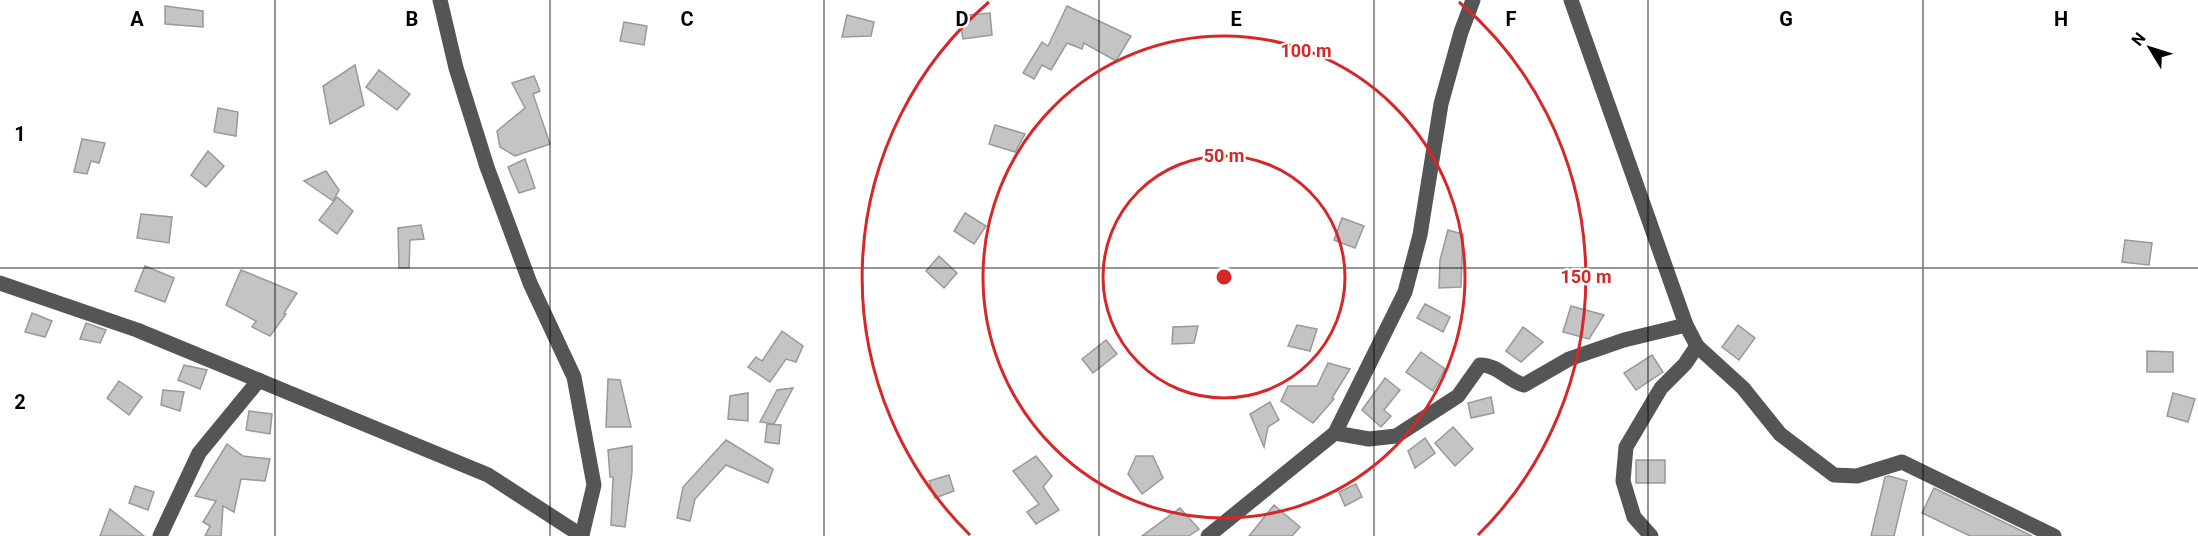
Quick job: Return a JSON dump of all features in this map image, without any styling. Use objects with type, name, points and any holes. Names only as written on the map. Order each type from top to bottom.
[{"type":"street","points":[[0,283],[137,330],[488,475],[582,536],[594,485],[574,377],[530,283],[487,167],[456,69],[441,0]]},
{"type":"street","points":[[1208,536],[1335,433],[1405,292],[1420,235],[1441,104],[1461,32],[1473,0]]},
{"type":"street","points":[[1571,0],[1686,325],[1697,346],[1743,388],[1780,434],[1834,475],[1857,476],[1902,462],[2054,536]]},
{"type":"street","points":[[1335,433],[1370,439],[1396,436],[1458,396],[1480,365],[1492,365],[1514,382],[1524,385],[1569,359],[1624,340],[1686,325]]},
{"type":"street","points":[[1651,536],[1634,517],[1623,482],[1626,447],[1661,388],[1685,364],[1697,346]]},
{"type":"street","points":[[160,536],[199,453],[259,380]]},
{"type":"building","points":[[165,6],[203,11],[203,27],[165,24]]},
{"type":"building","points":[[1067,6],[1131,36],[1116,61],[1084,43],[1082,49],[1067,43],[1051,70],[1042,65],[1034,79],[1023,73],[1042,42],[1048,46]]},
{"type":"building","points":[[990,13],[992,35],[963,39],[959,16]]},
{"type":"building","points":[[847,15],[874,22],[871,36],[842,37]]},
{"type":"building","points":[[624,22],[647,26],[644,45],[620,41]]},
{"type":"building","points":[[355,65],[364,105],[330,124],[323,86]]},
{"type":"building","points":[[379,70],[410,94],[397,110],[366,87]]},
{"type":"building","points":[[534,76],[540,91],[533,94],[550,144],[515,156],[500,147],[497,131],[525,108],[512,83]]},
{"type":"building","points":[[218,108],[238,112],[236,136],[214,132]]},
{"type":"building","points":[[995,125],[1025,134],[1015,152],[989,144]]},
{"type":"building","points":[[82,139],[105,143],[99,163],[91,161],[87,174],[74,172]]},
{"type":"building","points":[[208,151],[224,166],[206,187],[191,175]]},
{"type":"building","points":[[525,159],[535,188],[519,193],[508,167]]},
{"type":"building","points":[[326,171],[339,190],[333,201],[304,181]]},
{"type":"building","points":[[337,197],[353,211],[337,234],[319,220]]},
{"type":"building","points":[[965,213],[986,226],[974,244],[954,231]]},
{"type":"building","points":[[141,214],[172,217],[169,243],[137,238]]},
{"type":"building","points":[[1342,218],[1364,226],[1355,248],[1334,240]]},
{"type":"building","points":[[421,225],[424,239],[410,240],[409,268],[399,268],[398,228]]},
{"type":"building","points":[[1448,230],[1463,234],[1461,287],[1439,288],[1440,260]]},
{"type":"building","points":[[2125,240],[2152,243],[2149,265],[2122,262]]},
{"type":"building","points":[[939,256],[957,273],[944,288],[926,271]]},
{"type":"building","points":[[145,266],[174,278],[165,302],[135,291]]},
{"type":"building","points":[[241,270],[297,293],[284,313],[286,314],[270,336],[252,327],[256,321],[226,305]]},
{"type":"building","points":[[1425,304],[1450,317],[1443,332],[1417,318]]},
{"type":"building","points":[[1571,306],[1604,315],[1589,339],[1563,332]]},
{"type":"building","points":[[32,313],[52,321],[45,337],[25,332]]},
{"type":"building","points":[[86,323],[106,330],[100,343],[80,339]]},
{"type":"building","points":[[1297,325],[1317,329],[1310,351],[1288,346]]},
{"type":"building","points":[[1738,325],[1755,338],[1739,360],[1722,347]]},
{"type":"building","points":[[1198,326],[1194,343],[1172,344],[1173,327]]},
{"type":"building","points":[[1523,327],[1543,342],[1521,362],[1506,351]]},
{"type":"building","points":[[782,331],[803,346],[796,362],[786,359],[770,382],[748,367],[756,357],[762,361]]},
{"type":"building","points":[[1106,340],[1117,354],[1093,373],[1082,359]]},
{"type":"building","points":[[2147,351],[2173,352],[2173,372],[2147,372]]},
{"type":"building","points":[[1421,352],[1445,369],[1433,391],[1406,372]]},
{"type":"building","points":[[1652,355],[1663,372],[1636,390],[1624,373]]},
{"type":"building","points":[[1328,363],[1350,369],[1332,398],[1334,399],[1313,423],[1281,401],[1288,386],[1317,386]]},
{"type":"building","points":[[184,365],[207,370],[200,389],[178,380]]},
{"type":"building","points":[[1385,378],[1400,390],[1384,410],[1391,416],[1381,427],[1362,410]]},
{"type":"building","points":[[608,379],[620,380],[631,427],[606,427]]},
{"type":"building","points":[[119,381],[142,397],[129,415],[107,398]]},
{"type":"building","points":[[793,388],[774,424],[760,422],[777,390]]},
{"type":"building","points":[[163,390],[184,392],[180,411],[161,405]]},
{"type":"building","points":[[748,393],[748,421],[728,419],[730,396]]},
{"type":"building","points":[[2173,393],[2195,399],[2188,422],[2167,416]]},
{"type":"building","points":[[1491,397],[1494,413],[1471,418],[1468,403]]},
{"type":"building","points":[[1270,402],[1279,420],[1268,427],[1264,447],[1250,414]]},
{"type":"building","points":[[249,411],[272,414],[270,434],[246,430]]},
{"type":"building","points":[[767,424],[781,425],[779,444],[765,442]]},
{"type":"building","points":[[1453,427],[1473,449],[1455,466],[1435,443]]},
{"type":"building","points":[[1425,438],[1435,453],[1415,468],[1408,451]]},
{"type":"building","points":[[726,440],[773,469],[768,483],[726,465],[695,499],[690,521],[677,518],[683,487]]},
{"type":"building","points":[[227,444],[243,456],[270,459],[265,481],[241,479],[234,512],[223,506],[221,536],[205,536],[210,526],[203,522],[216,501],[195,496]]},
{"type":"building","points":[[632,446],[632,472],[625,527],[611,525],[613,477],[610,477],[608,450]]},
{"type":"building","points":[[1036,456],[1052,476],[1043,487],[1059,510],[1036,524],[1027,512],[1039,504],[1013,471]]},
{"type":"building","points":[[1136,456],[1153,456],[1163,478],[1142,494],[1128,474]]},
{"type":"building","points":[[1636,460],[1665,460],[1665,483],[1636,483]]},
{"type":"building","points":[[949,475],[954,491],[935,498],[929,481]]},
{"type":"building","points":[[1885,477],[1907,481],[1894,536],[1871,536]]},
{"type":"building","points":[[1356,484],[1362,497],[1345,506],[1339,492]]},
{"type":"building","points":[[135,486],[154,492],[148,510],[129,503]]},
{"type":"building","points":[[1934,488],[2032,536],[1970,536],[1922,513]]},
{"type":"building","points":[[1274,505],[1300,527],[1292,536],[1249,536]]},
{"type":"building","points":[[1180,508],[1199,529],[1189,536],[1142,536]]},
{"type":"building","points":[[110,509],[144,536],[100,536]]}]
